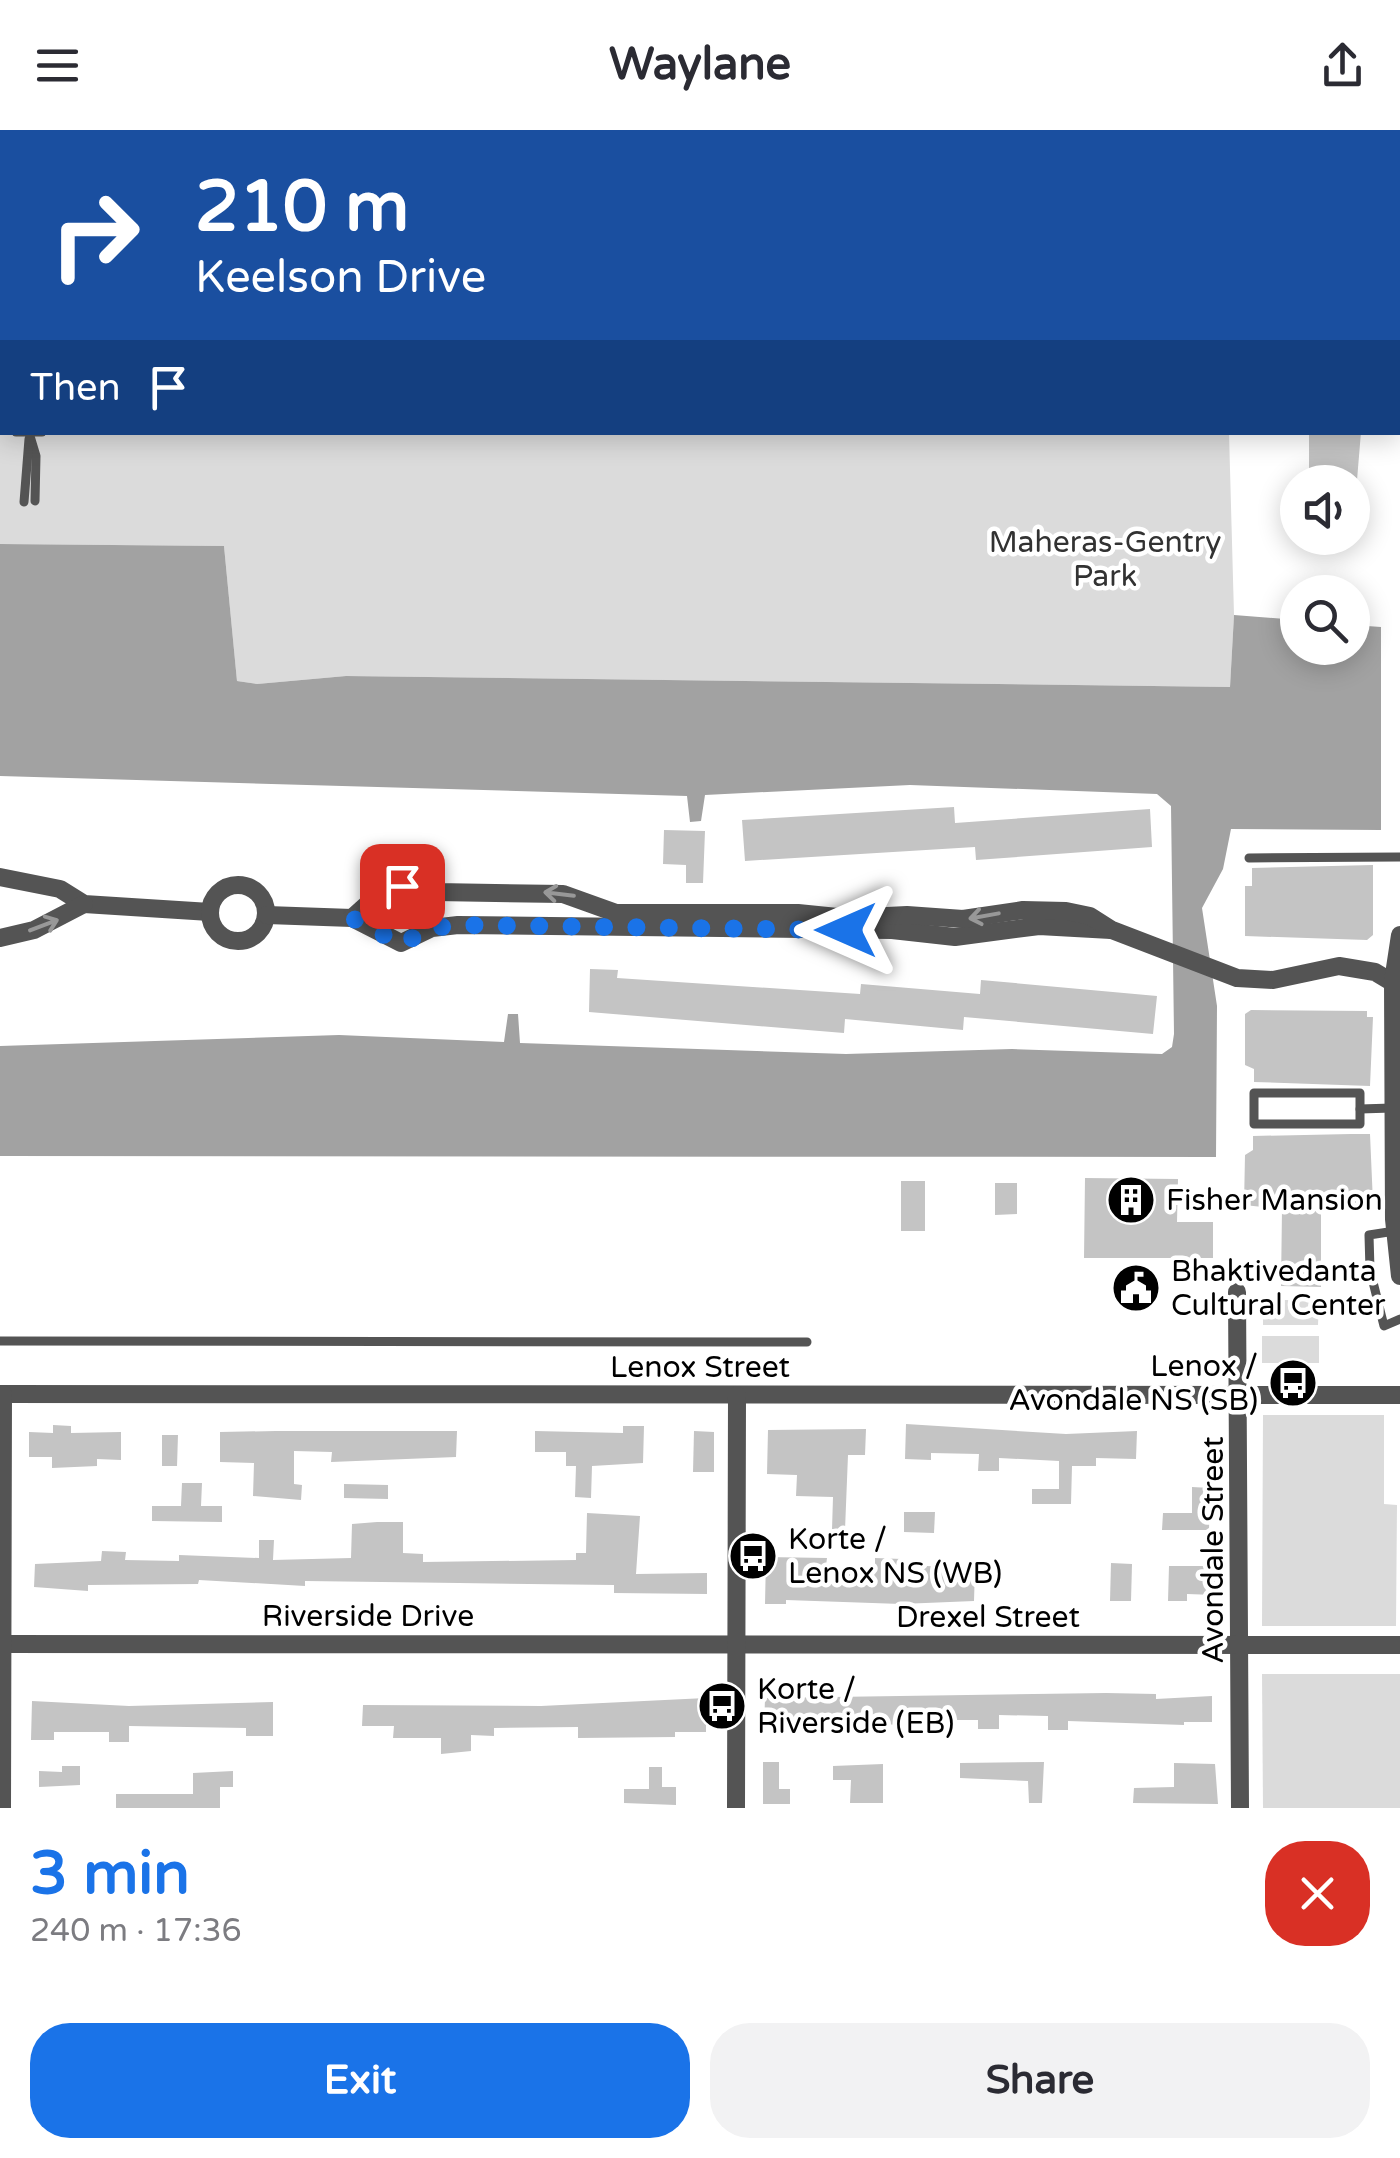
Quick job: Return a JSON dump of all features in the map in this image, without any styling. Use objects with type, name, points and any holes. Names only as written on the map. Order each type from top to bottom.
[{"type":"street","points":[[0,878],[60,889],[84,904],[210,912]]},
{"type":"street","points":[[240,885],[259,894],[267,914],[258,934],[237,942],[218,934],[210,912],[221,891],[240,885]]},
{"type":"street","points":[[352,918],[382,890],[402,886],[436,892],[563,894],[616,913],[798,913],[847,918],[907,915],[964,919],[1052,910],[1090,916],[1112,930],[1229,976],[1273,980],[1339,966],[1362,968],[1397,984]]},
{"type":"street","points":[[0,938],[46,925],[84,904]]},
{"type":"street","points":[[267,914],[352,918],[401,944],[432,928],[458,925],[892,930],[955,938],[1039,926],[1112,930]]},
{"type":"street","points":[[1400,934],[1400,1276]]},
{"type":"street","name":"Avondale Street","points":[[1237,1292],[1236,1380],[1241,1394],[1240,1808]]},
{"type":"street","points":[[1,1394],[2,1808]]},
{"type":"street","name":"Lenox Street","points":[[1,1394],[1400,1395]]},
{"type":"street","points":[[736,1808],[738,1395]]},
{"type":"street","name":"Riverside Drive","points":[[1,1644],[736,1645]]},
{"type":"street","name":"Drexel Street","points":[[736,1645],[1400,1644]]},
{"type":"lane","points":[[26,435],[33,435]]},
{"type":"lane","points":[[30,436],[30,502]]},
{"type":"lane","points":[[1250,858],[1400,857]]},
{"type":"lane","points":[[1254,1093],[1360,1093],[1360,1110],[1360,1124],[1254,1124],[1254,1093]]},
{"type":"lane","points":[[1360,1110],[1397,1108]]},
{"type":"lane","points":[[1397,1231],[1369,1235],[1370,1270],[1384,1326],[1400,1319]]},
{"type":"lane","points":[[0,1341],[807,1342]]},
{"type":"green space","name":"Maheras-Gentry Park","points":[[0,435],[1229,435],[1234,615],[1230,687],[346,676],[257,684],[237,681],[224,546],[0,544]]},
{"type":"green space","points":[[1263,1300],[1319,1300],[1318,1325],[1263,1325]]},
{"type":"green space","points":[[1262,1336],[1319,1336],[1319,1363],[1262,1363]]},
{"type":"green space","points":[[1263,1415],[1384,1415],[1384,1504],[1397,1505],[1396,1626],[1262,1626]]},
{"type":"green space","points":[[1262,1674],[1400,1674],[1400,1808],[1263,1808]]},
{"type":"shaded area","points":[[0,544],[224,546],[237,681],[257,684],[346,676],[1230,687],[1234,615],[1280,619],[1280,665],[1370,665],[1370,626],[1381,627],[1381,830],[1231,829],[1223,869],[1202,908],[1217,1006],[1216,1157],[0,1156],[0,1046],[339,1035],[504,1042],[508,1014],[518,1014],[520,1043],[846,1054],[1012,1049],[1162,1054],[1172,1047],[1174,1034],[1171,806],[1157,794],[910,785],[705,795],[701,821],[690,822],[687,796],[0,776]]},
{"type":"building","points":[[1309,435],[1361,435],[1358,465],[1309,465]]},
{"type":"building","points":[[954,807],[955,823],[1150,809],[1152,847],[976,860],[975,847],[745,861],[742,820]]},
{"type":"building","points":[[664,830],[705,831],[703,883],[686,883],[686,865],[663,864]]},
{"type":"building","points":[[1373,865],[1373,935],[1367,940],[1245,936],[1245,886],[1252,886],[1252,868]]},
{"type":"building","points":[[590,969],[618,970],[617,978],[860,994],[861,984],[980,994],[981,980],[1157,996],[1153,1034],[964,1017],[963,1030],[845,1019],[844,1033],[589,1012]]},
{"type":"building","points":[[1251,1010],[1367,1011],[1367,1017],[1373,1017],[1370,1086],[1254,1082],[1254,1069],[1245,1065],[1245,1014]]},
{"type":"building","points":[[1370,1134],[1373,1203],[1367,1203],[1367,1209],[1321,1209],[1321,1287],[1281,1286],[1282,1209],[1244,1205],[1245,1155],[1253,1150],[1253,1136]]},
{"type":"building","name":"Fisher Mansion","points":[[1085,1178],[1178,1179],[1177,1222],[1213,1222],[1213,1258],[1084,1258]]},
{"type":"building","points":[[901,1181],[925,1181],[925,1231],[901,1231]]},
{"type":"building","points":[[995,1183],[1017,1183],[1017,1214],[995,1215]]},
{"type":"building","points":[[906,1424],[1066,1434],[1137,1431],[1136,1459],[1096,1458],[1096,1466],[1072,1466],[1071,1504],[1032,1504],[1032,1489],[1059,1489],[1059,1461],[999,1458],[999,1471],[978,1471],[979,1454],[931,1453],[931,1460],[905,1459]]},
{"type":"building","points":[[53,1425],[71,1426],[71,1433],[121,1432],[121,1460],[97,1459],[97,1466],[52,1468],[52,1457],[29,1457],[29,1432],[53,1433]]},
{"type":"building","points":[[623,1426],[644,1426],[643,1463],[592,1466],[591,1498],[575,1497],[576,1466],[566,1466],[566,1452],[535,1452],[535,1431],[623,1433]]},
{"type":"building","points":[[866,1429],[865,1455],[848,1455],[845,1530],[832,1530],[833,1497],[796,1496],[797,1475],[767,1474],[768,1430]]},
{"type":"building","points":[[457,1431],[456,1457],[331,1462],[332,1452],[294,1451],[294,1484],[302,1485],[301,1500],[253,1496],[254,1463],[220,1462],[220,1432]]},
{"type":"building","points":[[694,1431],[714,1432],[714,1472],[693,1472]]},
{"type":"building","points":[[162,1435],[178,1435],[177,1466],[162,1466]]},
{"type":"building","points":[[182,1483],[202,1483],[201,1506],[222,1506],[222,1522],[152,1521],[152,1506],[181,1506]]},
{"type":"building","points":[[344,1484],[388,1485],[388,1499],[344,1498]]},
{"type":"building","points":[[1192,1487],[1210,1488],[1209,1530],[1162,1530],[1163,1513],[1192,1513]]},
{"type":"building","points":[[904,1512],[935,1512],[934,1533],[904,1532]]},
{"type":"building","points":[[587,1513],[640,1516],[636,1574],[707,1573],[707,1594],[614,1593],[614,1585],[305,1581],[305,1586],[199,1580],[198,1584],[88,1585],[88,1591],[34,1587],[35,1564],[101,1561],[102,1551],[126,1552],[125,1560],[179,1561],[179,1555],[259,1558],[259,1540],[274,1540],[273,1560],[351,1558],[352,1524],[377,1522],[403,1522],[403,1553],[423,1554],[423,1562],[576,1560],[576,1553],[586,1553]]},
{"type":"building","points":[[766,1557],[827,1558],[826,1566],[875,1568],[875,1558],[902,1559],[902,1565],[975,1568],[974,1601],[901,1604],[786,1600],[786,1604],[765,1604]]},
{"type":"building","points":[[1111,1563],[1132,1564],[1131,1601],[1110,1601]]},
{"type":"building","points":[[1169,1566],[1215,1566],[1215,1595],[1187,1594],[1187,1601],[1168,1601]]},
{"type":"building","points":[[1156,1694],[1156,1699],[1212,1696],[1212,1722],[1184,1725],[1068,1721],[1068,1730],[1048,1730],[1048,1716],[999,1715],[999,1729],[978,1729],[978,1720],[936,1720],[936,1726],[785,1721],[784,1729],[764,1729],[765,1698]]},
{"type":"building","points":[[706,1698],[706,1732],[675,1732],[675,1737],[578,1738],[578,1727],[494,1728],[494,1736],[471,1735],[471,1751],[441,1754],[441,1738],[393,1738],[394,1726],[362,1726],[363,1705],[541,1706]]},
{"type":"building","points":[[32,1701],[129,1706],[273,1702],[273,1736],[246,1736],[246,1728],[129,1726],[129,1742],[109,1742],[109,1732],[54,1732],[54,1740],[31,1740]]},
{"type":"building","points":[[763,1762],[779,1762],[779,1789],[790,1789],[790,1804],[763,1804]]},
{"type":"building","points":[[1044,1762],[1042,1803],[1029,1803],[1028,1781],[960,1778],[960,1763]]},
{"type":"building","points":[[1174,1763],[1215,1764],[1218,1804],[1133,1803],[1134,1788],[1174,1787]]},
{"type":"building","points":[[883,1764],[883,1803],[850,1803],[851,1780],[833,1780],[833,1766]]},
{"type":"building","points":[[62,1766],[80,1766],[80,1785],[39,1787],[39,1771],[62,1772]]},
{"type":"building","points":[[649,1767],[662,1767],[662,1787],[676,1787],[676,1805],[624,1803],[624,1789],[649,1789]]},
{"type":"building","points":[[233,1771],[233,1787],[220,1787],[220,1808],[116,1808],[116,1794],[193,1794],[193,1773]]},
{"type":"place","name":"Fisher Mansion","points":[[1131,1200]]},
{"type":"place","name":"Bhaktivedanta Cultural Center","points":[[1136,1288]]},
{"type":"place","name":"Lenox / Avondale NS (SB)","points":[[1293,1383]]},
{"type":"place","name":"Korte / Lenox NS (WB)","points":[[753,1556]]},
{"type":"place","name":"Korte / Riverside (EB)","points":[[722,1706]]},
{"type":"route","points":[[402,886],[382,890],[352,918],[401,944],[438,926],[458,925],[846,930]]}]
